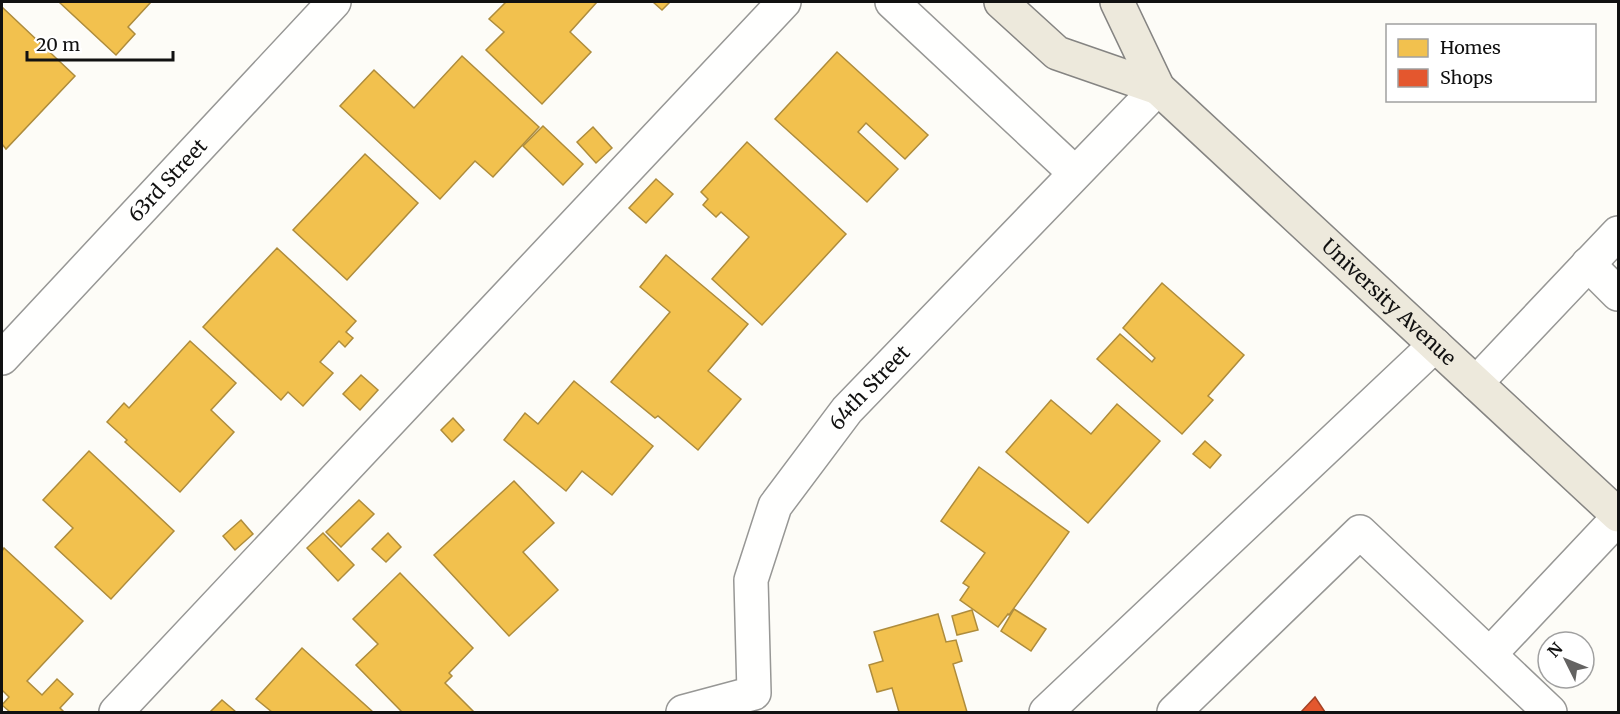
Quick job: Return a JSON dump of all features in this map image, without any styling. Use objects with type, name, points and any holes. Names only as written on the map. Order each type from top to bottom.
[{"type":"main road","name":"University Avenue","points":[[1001,2],[1057,52],[1158,88]]},
{"type":"main road","name":"University Avenue","points":[[1117,2],[1158,88],[1618,516]]},
{"type":"street","name":"63rd Street","points":[[2,357],[334,2]]},
{"type":"street","points":[[116,712],[784,2]]},
{"type":"street","points":[[892,2],[1075,173]]},
{"type":"street","name":"64th Street","points":[[683,712],[758,703],[751,580],[775,506],[847,410],[1158,88]]},
{"type":"street","points":[[1476,383],[1618,233]]},
{"type":"street","points":[[1588,264],[1618,294]]},
{"type":"street","points":[[1046,712],[1435,345]]},
{"type":"street","points":[[1490,654],[1618,516]]},
{"type":"street","points":[[1174,712],[1360,532],[1550,712]]},
{"type":"building: Homes","points":[[59,2],[151,2],[128,27],[135,34],[116,55]]},
{"type":"building: Homes","points":[[506,2],[597,2],[570,32],[591,52],[542,104],[486,50],[504,32],[489,19]]},
{"type":"building: Homes","points":[[653,2],[670,2],[662,10]]},
{"type":"building: Homes","points":[[2,7],[75,76],[6,149],[2,144]]},
{"type":"building: Homes","points":[[837,52],[928,135],[905,159],[866,123],[858,132],[898,169],[867,202],[775,119]]},
{"type":"building: Homes","points":[[462,56],[539,127],[493,177],[475,161],[440,199],[340,106],[374,70],[414,108]]},
{"type":"building: Homes","points":[[543,126],[583,164],[563,185],[523,146]]},
{"type":"building: Homes","points":[[593,127],[612,148],[596,163],[577,142]]},
{"type":"building: Homes","points":[[747,142],[846,234],[762,325],[712,279],[749,237],[721,212],[716,217],[703,205],[708,199],[701,192]]},
{"type":"building: Homes","points":[[365,154],[418,203],[347,280],[293,230]]},
{"type":"building: Homes","points":[[656,179],[673,194],[646,223],[629,208]]},
{"type":"building: Homes","points":[[277,248],[356,321],[346,332],[353,338],[345,347],[339,341],[320,362],[333,373],[303,406],[288,392],[281,400],[203,327]]},
{"type":"building: Homes","points":[[666,255],[748,324],[708,371],[741,399],[698,450],[658,416],[655,418],[611,382],[670,312],[640,287]]},
{"type":"building: Homes","points":[[1162,283],[1244,355],[1208,396],[1213,400],[1182,434],[1097,359],[1120,334],[1152,362],[1155,358],[1123,328]]},
{"type":"building: Homes","points":[[190,341],[236,383],[211,410],[234,432],[180,492],[125,442],[127,440],[107,422],[124,403],[129,408]]},
{"type":"building: Homes","points":[[361,375],[378,390],[360,410],[343,394]]},
{"type":"building: Homes","points":[[574,381],[653,446],[612,495],[582,471],[566,491],[504,440],[525,413],[538,424]]},
{"type":"building: Homes","points":[[1051,400],[1091,434],[1117,404],[1160,441],[1088,523],[1006,452]]},
{"type":"building: Homes","points":[[453,418],[464,430],[452,442],[441,430]]},
{"type":"building: Homes","points":[[1205,441],[1221,455],[1210,468],[1193,454]]},
{"type":"building: Homes","points":[[89,451],[174,531],[111,599],[55,547],[73,528],[43,500]]},
{"type":"building: Homes","points":[[979,467],[1069,532],[998,627],[960,600],[969,587],[963,583],[985,553],[941,521]]},
{"type":"building: Homes","points":[[514,481],[554,523],[523,552],[558,590],[509,636],[434,555]]},
{"type":"building: Homes","points":[[359,500],[374,514],[341,547],[326,532]]},
{"type":"building: Homes","points":[[241,520],[253,534],[235,550],[223,536]]},
{"type":"building: Homes","points":[[323,533],[354,565],[338,581],[307,548]]},
{"type":"building: Homes","points":[[388,533],[401,547],[386,562],[372,549]]},
{"type":"building: Homes","points":[[4,548],[83,621],[27,681],[42,695],[57,679],[73,694],[60,708],[64,712],[10,712],[2,705],[9,697],[2,690],[2,551]]},
{"type":"building: Homes","points":[[400,573],[473,648],[449,673],[452,676],[445,683],[474,712],[402,712],[356,665],[378,644],[353,619]]},
{"type":"building: Homes","points":[[1014,609],[1046,629],[1031,651],[1001,631]]},
{"type":"building: Homes","points":[[972,610],[978,630],[957,635],[952,616]]},
{"type":"building: Homes","points":[[938,614],[946,642],[956,640],[962,661],[953,664],[967,712],[899,712],[892,688],[877,692],[869,665],[883,661],[874,632]]},
{"type":"building: Homes","points":[[302,648],[373,712],[272,712],[256,699]]},
{"type":"building: Homes","points":[[222,700],[236,712],[210,712]]},
{"type":"building: Shops","points":[[1315,697],[1325,712],[1301,712]]}]
